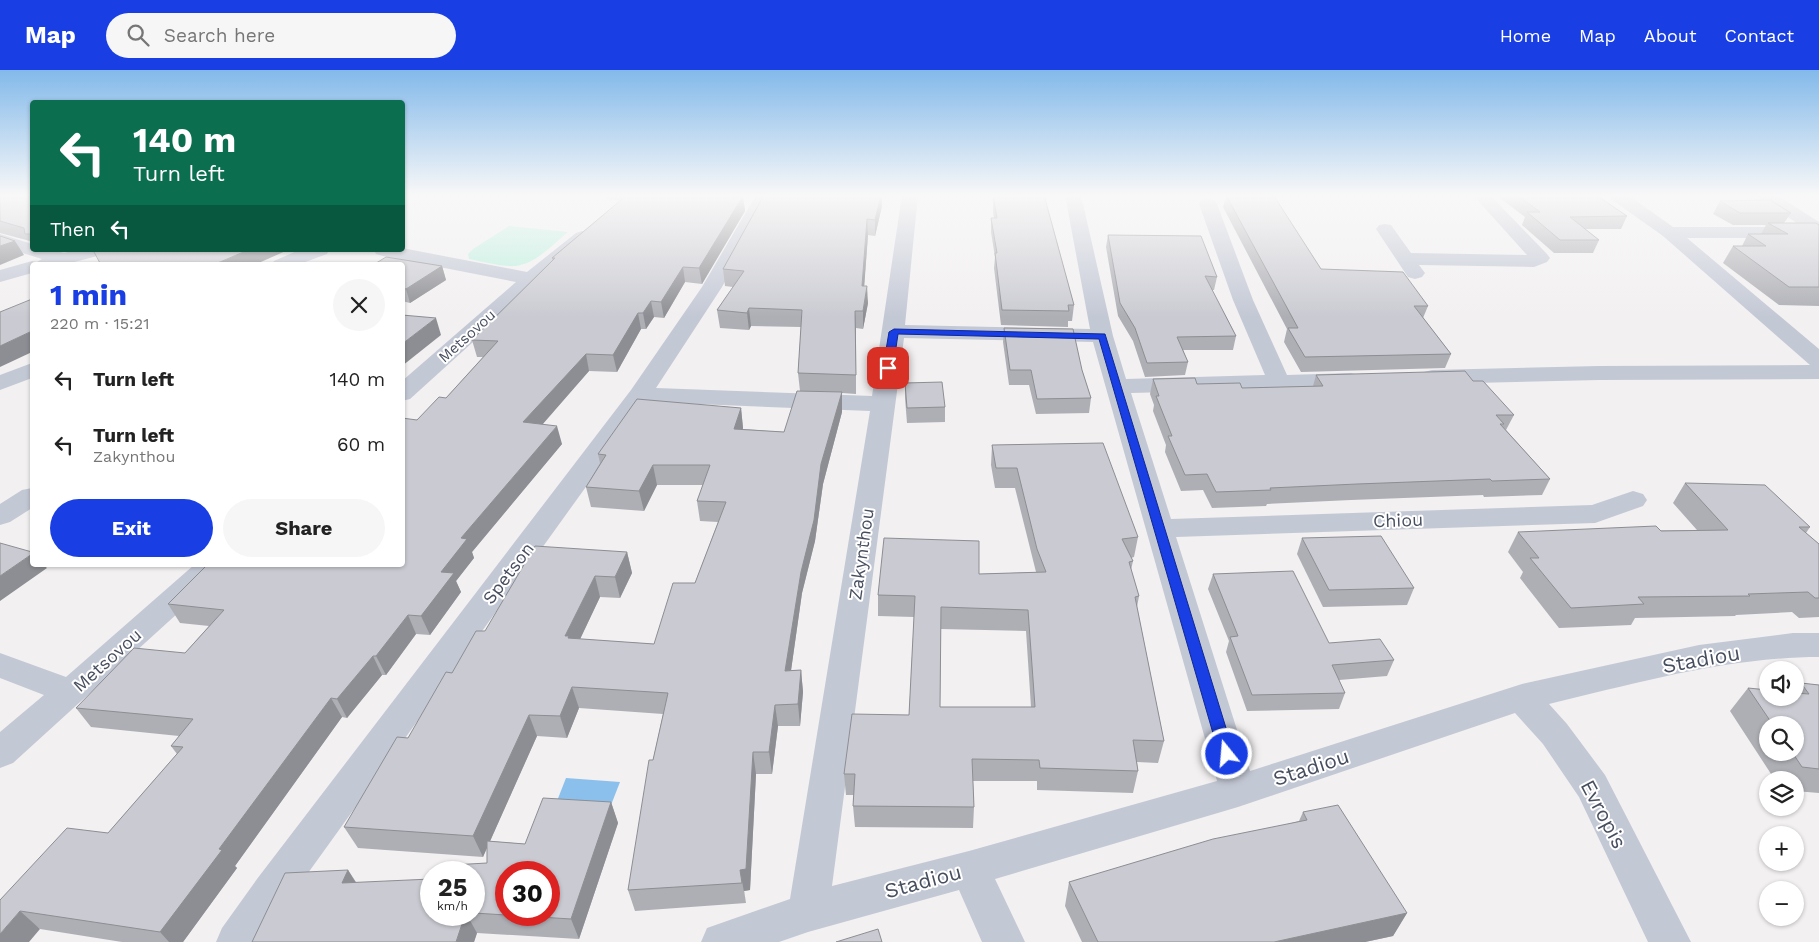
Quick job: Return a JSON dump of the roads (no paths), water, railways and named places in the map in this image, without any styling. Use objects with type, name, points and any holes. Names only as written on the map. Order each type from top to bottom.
[{"type":"street","name":"Metsovou","points":[[405,391],[531,279],[584,236]]},
{"type":"street","name":"Spetson","points":[[237,942],[277,884],[640,395],[712,287],[736,236]]},
{"type":"street","name":"Zakynthou","points":[[808,912],[894,332],[905,236]]},
{"type":"street","points":[[1082,236],[1102,336],[1161,528],[1192,642],[1238,791]]},
{"type":"street","points":[[1220,236],[1243,300],[1279,382]]},
{"type":"street","points":[[1390,236],[1411,266],[1534,261],[1540,258],[1519,236]]},
{"type":"street","points":[[1673,236],[1819,362]]},
{"type":"street","points":[[0,240],[30,249]]},
{"type":"street","points":[[40,252],[63,259]]},
{"type":"street","points":[[52,262],[90,252]]},
{"type":"street","points":[[288,262],[312,252]]},
{"type":"street","points":[[393,252],[531,279]]},
{"type":"street","points":[[0,276],[30,268]]},
{"type":"street","points":[[894,332],[1102,336]]},
{"type":"street","points":[[0,383],[30,371]]},
{"type":"street","points":[[1415,378],[1627,372],[1819,372]]},
{"type":"street","points":[[1118,386],[1376,379]]},
{"type":"street","points":[[640,395],[883,404]]},
{"type":"street","points":[[0,516],[30,497]]},
{"type":"street","name":"Chiou","points":[[1161,528],[1595,514],[1633,500]]},
{"type":"street","name":"Metsovou","points":[[0,753],[72,692],[211,567]]},
{"type":"street","name":"Stadiou","points":[[722,942],[808,912],[969,869],[1238,791],[1522,697],[1699,657],[1793,645],[1819,645]]},
{"type":"street","points":[[0,664],[72,692]]},
{"type":"street","name":"Evropis","points":[[1522,697],[1555,734],[1592,786],[1670,942]]},
{"type":"street","points":[[969,869],[1004,942]]},
{"type":"water","points":[[566,778],[620,782],[611,805],[557,801]]}]
